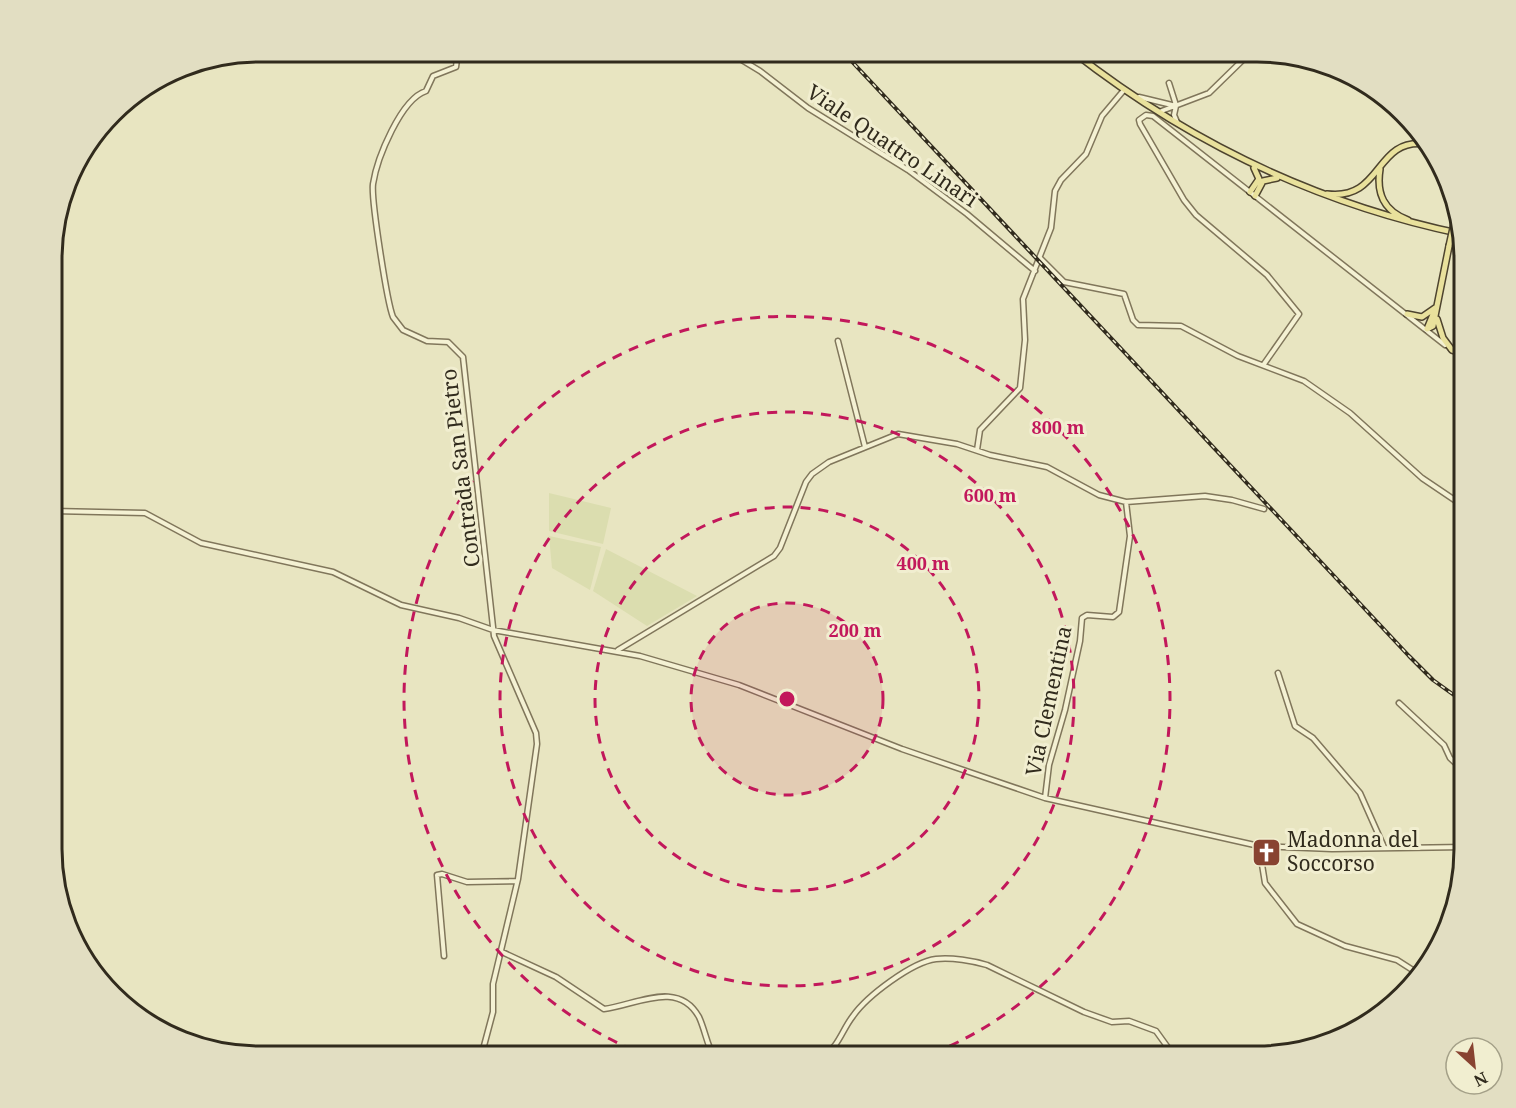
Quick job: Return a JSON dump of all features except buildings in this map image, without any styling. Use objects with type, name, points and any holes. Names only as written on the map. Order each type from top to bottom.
[{"type":"main road","points":[[1087,62],[1156,112],[1251,165],[1315,192],[1417,225],[1453,232]]},
{"type":"main road","points":[[1315,192],[1336,195],[1351,193],[1366,184],[1385,158],[1399,147],[1418,145]]},
{"type":"main road","points":[[1251,165],[1260,177],[1252,194]]},
{"type":"main road","points":[[1380,167],[1379,192],[1385,204],[1396,215],[1417,225]]},
{"type":"main road","points":[[1252,194],[1266,180],[1283,179]]},
{"type":"main road","points":[[1427,329],[1433,326],[1452,230]]},
{"type":"main road","points":[[1407,314],[1422,317],[1436,308]]},
{"type":"main road","points":[[1436,308],[1443,338],[1452,350]]},
{"type":"street","name":"Contrada San Pietro","points":[[457,62],[456,67],[433,76],[426,91],[415,95],[392,131],[373,188],[393,317],[403,330],[427,341],[448,342],[460,352],[464,360],[493,630],[502,657],[536,733],[537,744],[517,881],[493,984],[494,1012],[484,1046]]},
{"type":"street","name":"Viale Quattro Linari","points":[[746,62],[808,108],[908,170],[1035,271]]},
{"type":"street","points":[[1161,104],[1156,107],[1156,112],[1213,91],[1241,62]]},
{"type":"street","points":[[1168,82],[1176,106],[1174,117],[1179,125]]},
{"type":"street","points":[[976,450],[979,447],[977,434],[1020,388],[1025,340],[1023,299],[1051,228],[1057,186],[1086,154],[1102,116],[1124,90]]},
{"type":"street","points":[[1130,95],[1176,106]]},
{"type":"street","points":[[1264,364],[1299,314],[1267,275],[1190,207],[1139,120],[1146,115],[1153,116],[1452,350]]},
{"type":"street","points":[[1040,258],[1061,281],[1125,294],[1133,320],[1138,325],[1181,326],[1238,356],[1304,381],[1350,413],[1422,478],[1454,500]]},
{"type":"street","points":[[838,341],[865,447]]},
{"type":"street","points":[[618,650],[774,556],[784,540],[808,478],[826,463],[902,434],[957,444],[1052,469],[1099,495],[1126,502],[1211,496],[1264,509]]},
{"type":"street","name":"Via Clementina","points":[[1045,798],[1049,765],[1065,710],[1080,641],[1082,618],[1087,615],[1113,617],[1119,612],[1130,536],[1126,502]]},
{"type":"street","points":[[62,511],[145,513],[201,543],[324,569],[392,602],[493,630],[618,650],[739,685],[902,749],[1045,798],[1259,846],[1332,849],[1454,848]]},
{"type":"street","points":[[1278,674],[1295,726],[1313,738],[1362,795],[1384,847]]},
{"type":"street","points":[[1399,703],[1444,745],[1454,762]]},
{"type":"street","points":[[1259,846],[1264,881],[1297,924],[1345,946],[1397,960],[1413,970]]},
{"type":"street","points":[[444,956],[437,875],[442,874],[467,882],[517,881]]},
{"type":"street","points":[[502,952],[556,977],[604,1009],[661,995],[684,1001],[700,1019],[710,1046]]},
{"type":"street","points":[[835,1046],[854,1013],[879,988],[937,959],[972,960],[987,965],[1083,1012],[1112,1022],[1128,1021],[1156,1031],[1167,1046]]},
{"type":"green space","points":[[549,493],[611,508],[603,544],[549,531]]},
{"type":"green space","points":[[549,536],[601,547],[590,590],[552,568]]},
{"type":"green space","points":[[606,549],[697,596],[647,626],[593,591]]},
{"type":"railway","points":[[852,62],[1409,656],[1433,680],[1454,695]]},
{"type":"place","name":"Madonna del Soccorso","points":[[1266,852]]}]
